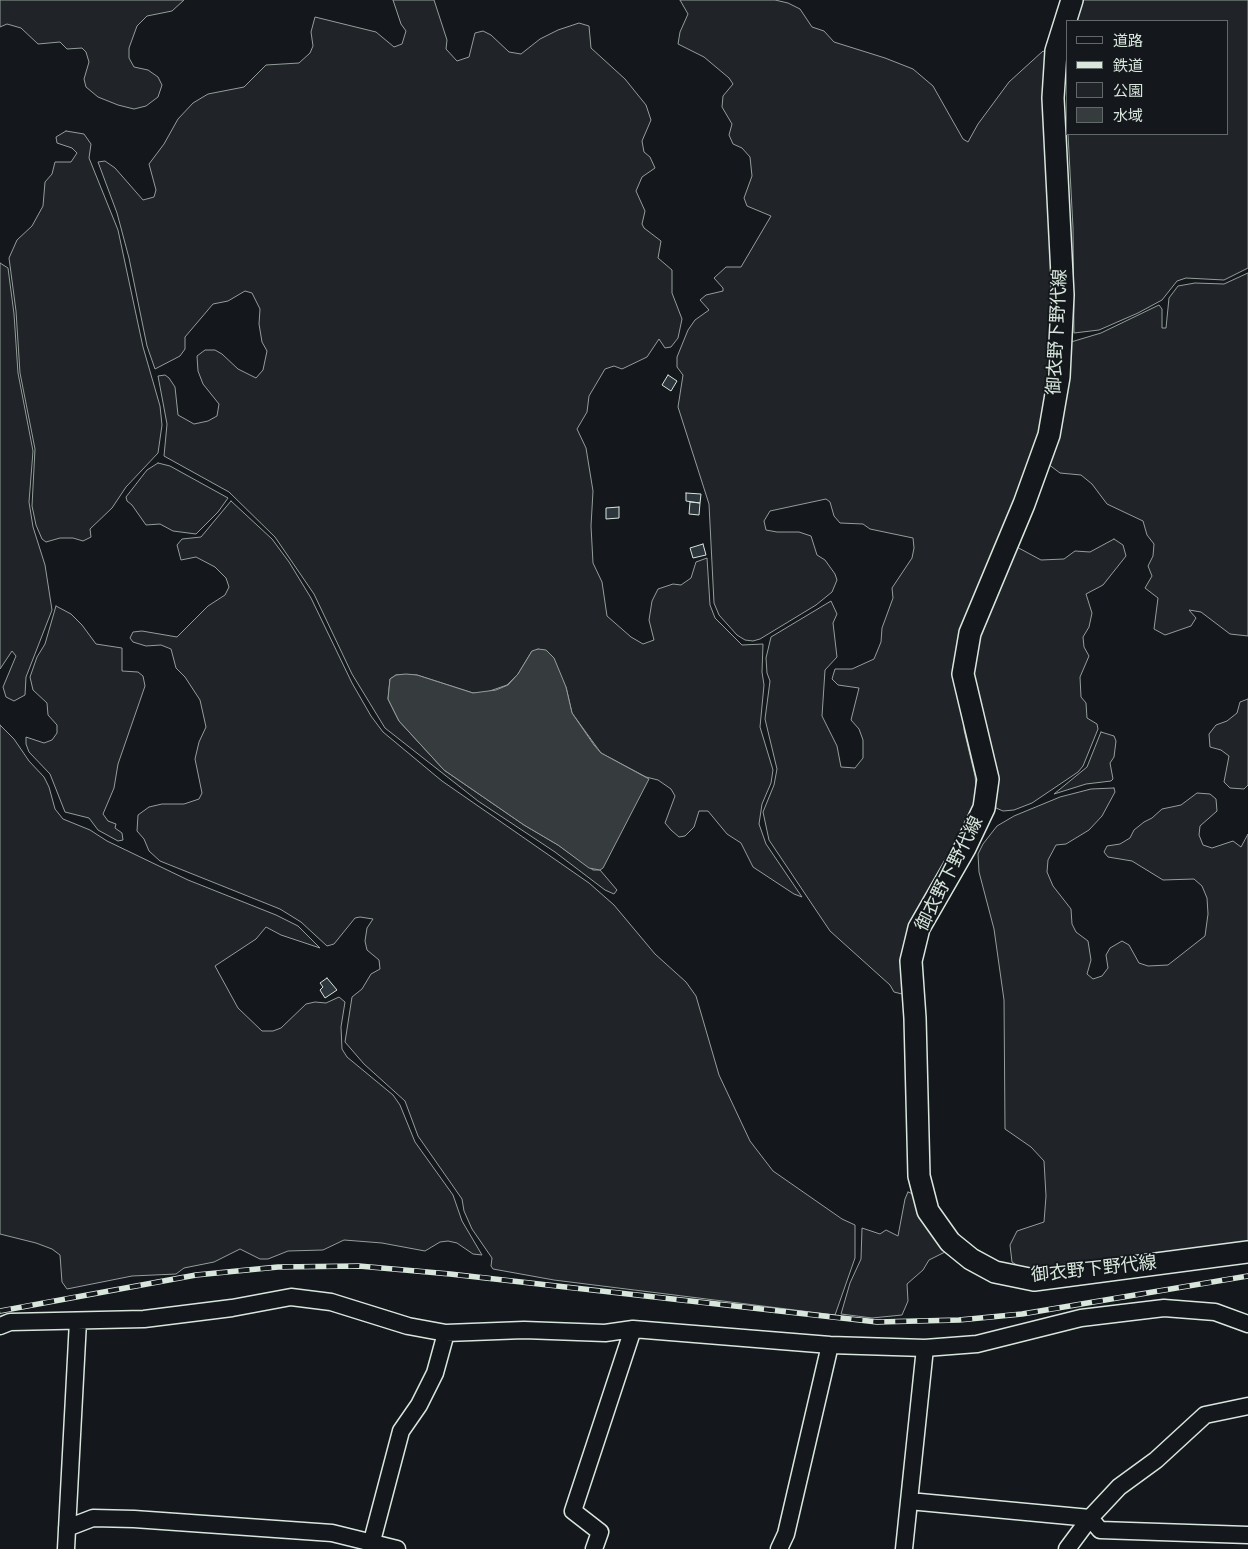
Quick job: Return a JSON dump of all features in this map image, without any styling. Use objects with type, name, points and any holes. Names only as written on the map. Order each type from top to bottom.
[{"type":"main road","name":"御衣野下野代線","points":[[1072,0],[1056,51],[1053,98],[1063,295],[1060,377],[1049,435],[1024,504],[970,633],[963,674],[988,779],[984,808],[966,848],[920,928],[910,961],[915,1018],[919,1176],[928,1212],[950,1242],[971,1259],[995,1272],[1034,1280],[1248,1252]]},
{"type":"street","points":[[0,1326],[10,1322],[144,1319],[232,1308],[292,1297],[331,1302],[408,1326],[446,1333],[524,1330],[605,1333],[633,1329],[830,1345],[925,1348],[977,1344],[1081,1318],[1164,1308],[1216,1312],[1248,1324]]},
{"type":"street","points":[[66,1549],[78,1320]]},
{"type":"street","points":[[594,1549],[600,1532],[573,1512],[633,1329]]},
{"type":"street","points":[[372,1542],[402,1431],[419,1405],[435,1373],[446,1333]]},
{"type":"street","points":[[779,1549],[786,1534],[830,1345]]},
{"type":"street","points":[[904,1549],[925,1348]]},
{"type":"street","points":[[1067,1549],[1090,1518],[1119,1488],[1156,1460],[1205,1415],[1248,1406]]},
{"type":"street","points":[[909,1501],[1090,1518],[1100,1530],[1248,1535]]},
{"type":"street","points":[[67,1528],[93,1518],[134,1519],[332,1533],[397,1549]]},
{"type":"green space","points":[[0,0],[184,0],[172,11],[147,16],[137,26],[129,48],[129,58],[134,67],[148,70],[158,77],[162,85],[158,97],[146,106],[134,109],[98,97],[86,87],[84,79],[89,62],[86,52],[82,48],[67,49],[60,42],[38,44],[21,28],[7,24],[0,27]]},
{"type":"green space","points":[[393,0],[434,0],[447,40],[446,49],[457,61],[469,57],[475,33],[483,31],[491,35],[509,52],[521,54],[540,39],[558,30],[579,23],[589,26],[591,48],[625,79],[646,105],[651,120],[642,141],[644,152],[650,157],[655,168],[642,177],[636,191],[645,211],[642,224],[644,228],[661,241],[658,258],[672,270],[672,293],[682,319],[678,338],[671,347],[665,348],[659,339],[647,357],[622,369],[614,366],[605,369],[589,396],[587,412],[577,429],[586,448],[593,491],[591,526],[593,563],[602,582],[607,616],[631,637],[643,644],[654,640],[649,620],[652,601],[658,589],[673,584],[681,585],[691,578],[696,562],[707,558],[710,605],[715,618],[742,645],[763,644],[762,672],[764,685],[760,727],[773,770],[771,783],[762,804],[759,824],[766,844],[802,897],[794,894],[753,867],[741,843],[727,834],[708,811],[699,811],[694,827],[685,836],[679,837],[671,830],[665,823],[675,796],[671,789],[658,780],[646,777],[601,753],[572,713],[566,687],[532,651],[518,674],[507,685],[484,693],[473,693],[417,675],[396,675],[390,679],[388,699],[399,721],[444,770],[593,870],[600,870],[617,890],[614,894],[605,890],[555,852],[478,801],[385,728],[352,674],[314,594],[275,537],[229,492],[164,456],[167,424],[158,376],[165,375],[175,387],[178,415],[194,424],[208,421],[217,416],[219,404],[203,384],[198,371],[197,356],[205,350],[215,350],[238,369],[256,378],[263,370],[267,351],[262,342],[259,324],[260,309],[252,293],[245,291],[228,301],[213,304],[185,337],[185,349],[180,356],[155,369],[147,346],[129,258],[117,213],[98,162],[105,161],[115,168],[143,200],[154,197],[156,190],[149,164],[164,144],[178,119],[193,103],[208,94],[244,87],[266,65],[299,63],[310,53],[313,46],[311,32],[315,17],[376,32],[394,47],[402,44],[406,31],[401,24]]},
{"type":"green space","points":[[680,0],[775,0],[788,3],[800,9],[812,27],[824,31],[834,42],[913,69],[933,86],[963,139],[968,142],[978,124],[1009,82],[1043,51],[1048,54],[1057,295],[1046,409],[1030,469],[995,555],[964,710],[964,730],[975,776],[977,796],[961,845],[921,902],[914,919],[902,994],[894,992],[890,985],[830,931],[769,840],[763,812],[774,785],[777,769],[765,719],[770,681],[767,673],[766,658],[771,637],[831,601],[837,614],[833,623],[837,657],[825,670],[822,716],[837,746],[841,767],[855,768],[863,758],[863,740],[859,729],[851,720],[859,688],[838,685],[832,679],[835,669],[852,669],[874,659],[881,642],[882,628],[893,598],[892,588],[912,558],[913,538],[870,529],[863,524],[840,523],[834,516],[830,502],[826,499],[770,511],[764,521],[766,530],[799,532],[811,536],[817,555],[825,560],[835,574],[837,580],[832,592],[816,605],[760,639],[753,641],[745,640],[737,635],[719,615],[714,603],[709,504],[678,407],[683,375],[677,367],[677,357],[688,330],[695,320],[709,310],[700,300],[706,295],[723,291],[723,288],[714,278],[726,267],[741,267],[771,216],[747,206],[744,198],[752,176],[750,157],[742,148],[733,144],[729,135],[732,124],[722,107],[723,96],[733,84],[729,78],[704,57],[678,44],[680,32],[688,14]]},
{"type":"green space","points":[[1082,0],[1248,0],[1248,268],[1224,280],[1186,278],[1177,281],[1162,300],[1138,313],[1099,330],[1074,333],[1073,228],[1068,135],[1228,135],[1228,20],[1075,20]]},
{"type":"green space","points":[[66,131],[84,134],[91,144],[89,158],[118,230],[143,347],[160,406],[162,425],[158,453],[126,487],[112,508],[90,529],[91,537],[83,541],[73,538],[60,538],[46,542],[42,539],[36,525],[32,506],[35,449],[20,373],[16,311],[9,258],[17,240],[32,226],[43,206],[45,182],[52,174],[55,162],[71,162],[77,153],[72,148],[57,143],[56,137]]},
{"type":"green space","points":[[0,263],[8,268],[14,314],[18,373],[33,451],[29,502],[33,527],[45,565],[52,610],[26,677],[25,695],[14,701],[6,697],[3,687],[16,656],[12,651],[0,669]]},
{"type":"green space","points":[[1248,273],[1248,636],[1230,634],[1201,612],[1189,610],[1196,618],[1191,626],[1165,635],[1154,629],[1158,598],[1145,588],[1152,576],[1148,566],[1153,556],[1154,544],[1147,535],[1143,521],[1107,504],[1092,484],[1081,475],[1060,473],[1048,464],[1071,342],[1101,333],[1159,305],[1162,309],[1162,328],[1166,328],[1169,298],[1178,286],[1195,283],[1224,284]]},
{"type":"green space","points":[[158,463],[170,466],[228,498],[218,512],[196,534],[173,531],[160,524],[146,525],[127,501],[126,497],[147,470]]},
{"type":"green space","points":[[231,501],[272,539],[289,562],[311,598],[352,683],[371,716],[383,732],[442,781],[589,883],[614,905],[655,954],[686,982],[696,996],[719,1075],[750,1141],[773,1171],[842,1219],[855,1225],[855,1258],[835,1315],[554,1280],[493,1269],[491,1266],[492,1258],[472,1229],[464,1211],[462,1199],[418,1136],[405,1101],[364,1064],[345,1042],[352,997],[362,989],[371,974],[380,969],[379,960],[367,950],[365,941],[367,928],[373,919],[355,918],[334,944],[327,946],[301,922],[280,909],[160,861],[149,851],[144,839],[137,831],[138,815],[149,807],[162,804],[184,804],[199,799],[202,793],[195,759],[199,742],[206,727],[200,700],[185,677],[176,668],[171,649],[161,645],[146,646],[133,642],[130,638],[133,632],[142,631],[177,637],[208,606],[225,595],[229,587],[226,578],[215,567],[196,557],[181,560],[177,545],[182,539],[201,537]]},
{"type":"green space","points":[[1114,539],[1123,545],[1126,556],[1103,585],[1086,594],[1092,613],[1089,627],[1083,637],[1084,647],[1089,656],[1080,677],[1081,697],[1086,703],[1087,718],[1097,724],[1098,729],[1083,766],[1078,772],[1032,803],[1014,810],[1003,811],[996,808],[971,668],[975,647],[1015,546],[1041,560],[1064,559],[1075,551],[1090,552]]},
{"type":"green space","points":[[56,606],[71,614],[96,644],[122,648],[122,671],[138,672],[143,676],[145,686],[118,764],[114,788],[103,814],[108,821],[116,824],[115,828],[122,833],[123,840],[118,841],[98,830],[89,818],[65,812],[50,774],[29,752],[26,744],[26,737],[44,743],[52,740],[57,733],[57,725],[48,715],[47,703],[33,690],[30,677],[37,657],[45,644]]},
{"type":"green space","points":[[1248,699],[1248,785],[1244,789],[1230,788],[1224,782],[1229,756],[1221,750],[1210,747],[1209,734],[1216,725],[1227,721],[1237,713],[1240,702]]},
{"type":"green space","points":[[0,725],[14,739],[29,761],[44,777],[55,809],[63,819],[90,830],[107,841],[188,880],[276,915],[298,926],[320,948],[281,935],[266,927],[256,939],[215,966],[238,1008],[262,1031],[273,1031],[281,1028],[306,1004],[315,1002],[326,1003],[339,997],[345,1002],[341,1027],[342,1049],[347,1057],[393,1095],[400,1105],[415,1142],[453,1195],[462,1221],[482,1255],[473,1254],[457,1243],[448,1241],[440,1242],[425,1251],[382,1243],[344,1240],[323,1250],[288,1251],[268,1259],[260,1259],[240,1249],[214,1262],[184,1268],[176,1274],[132,1276],[67,1289],[62,1282],[60,1255],[52,1249],[36,1243],[0,1234]]},
{"type":"green space","points":[[1101,732],[1114,736],[1116,741],[1114,757],[1110,763],[1113,779],[1111,781],[1086,784],[1054,794],[1087,767]]},
{"type":"green space","points":[[1114,788],[1115,792],[1102,816],[1089,830],[1066,844],[1056,845],[1048,860],[1047,872],[1053,886],[1071,909],[1072,924],[1076,932],[1088,941],[1091,960],[1087,974],[1093,979],[1102,976],[1108,968],[1106,955],[1110,948],[1122,941],[1129,945],[1139,963],[1148,966],[1168,965],[1205,936],[1208,914],[1207,898],[1202,886],[1194,879],[1163,880],[1132,861],[1108,857],[1104,852],[1107,846],[1120,844],[1130,838],[1134,830],[1162,809],[1181,805],[1197,793],[1210,794],[1216,799],[1217,811],[1200,826],[1199,835],[1203,845],[1212,848],[1233,841],[1241,847],[1248,834],[1248,1241],[1050,1272],[1026,1271],[1012,1262],[1010,1245],[1017,1231],[1044,1222],[1046,1196],[1044,1161],[1031,1147],[1005,1129],[1004,1000],[994,929],[979,872],[978,854],[997,826],[1014,816],[1060,797],[1091,789]]},
{"type":"green space","points":[[908,1192],[913,1194],[945,1252],[929,1260],[923,1270],[907,1284],[908,1301],[902,1315],[872,1318],[841,1314],[850,1283],[861,1259],[862,1228],[880,1234],[886,1230],[898,1236]]},
{"type":"water","points":[[538,649],[546,650],[554,658],[566,687],[572,713],[594,745],[601,753],[649,779],[603,868],[600,870],[589,868],[558,845],[524,825],[444,770],[399,721],[388,699],[390,679],[396,675],[406,674],[417,675],[473,693],[496,690],[508,685],[518,674],[532,651]]},
{"type":"building","points":[[668,375],[677,381],[671,391],[662,385]]},
{"type":"building","points":[[686,493],[701,494],[700,503],[686,501]]},
{"type":"building","points":[[690,502],[700,503],[699,515],[689,514]]},
{"type":"building","points":[[619,507],[619,518],[606,519],[606,508]]},
{"type":"building","points":[[703,544],[706,555],[693,558],[690,548]]},
{"type":"building","points":[[327,978],[337,990],[325,998],[320,990],[323,987],[320,983]]},
{"type":"railway","points":[[0,1311],[196,1275],[278,1267],[359,1266],[450,1274],[877,1322],[959,1320],[1022,1314],[1248,1276]]}]
